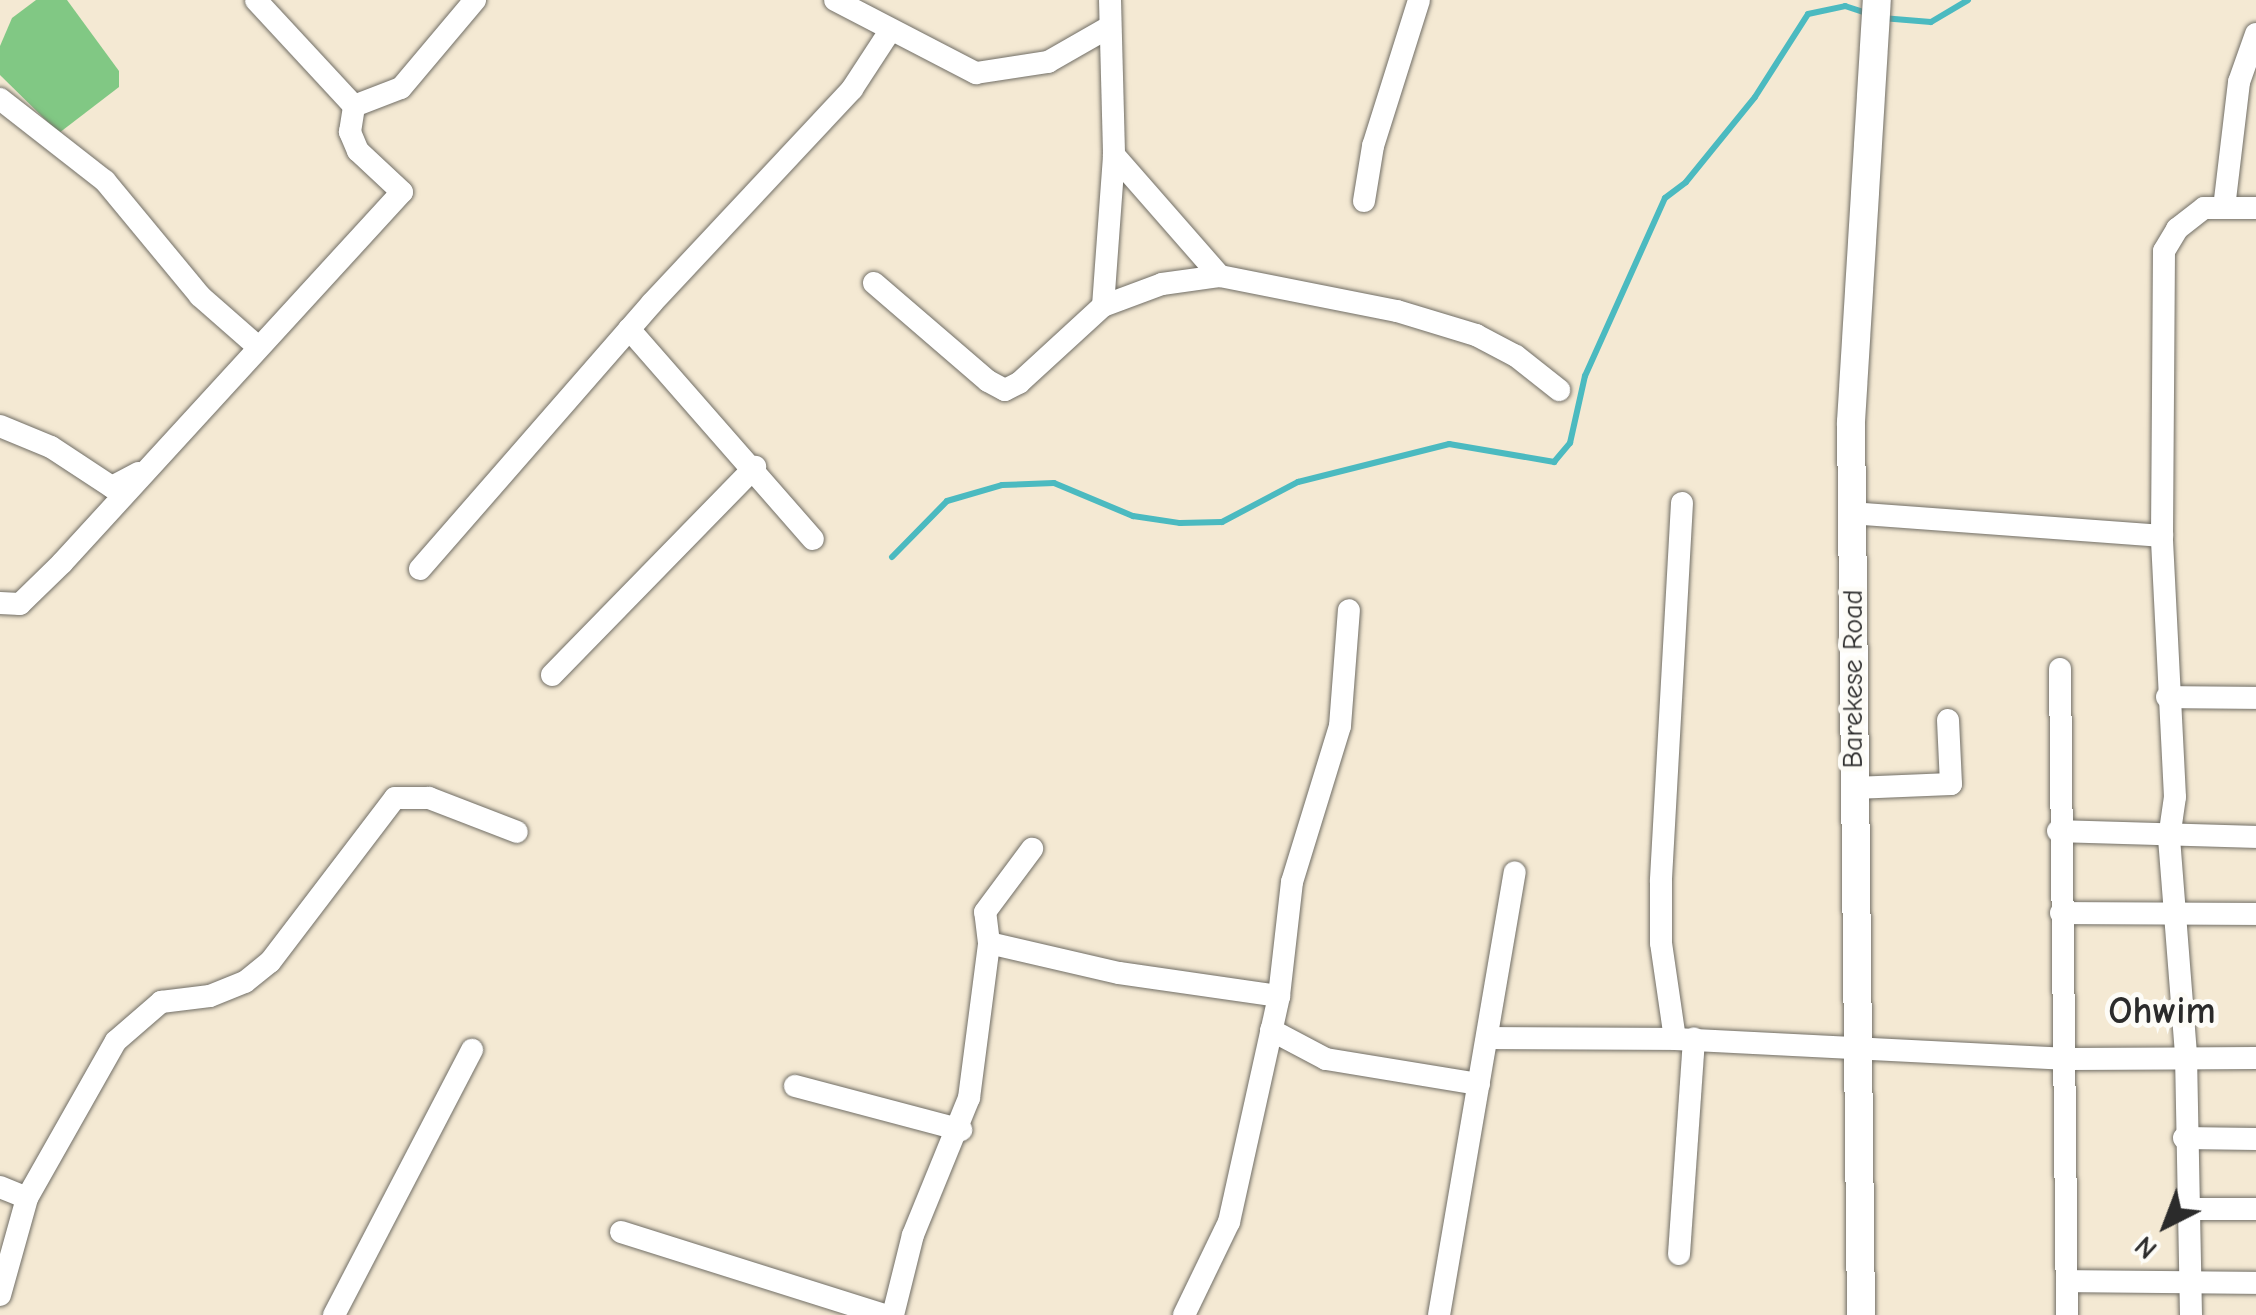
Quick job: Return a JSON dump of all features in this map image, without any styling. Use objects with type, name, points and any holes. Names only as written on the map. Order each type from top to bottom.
[{"type":"main road","name":"Barekese Road","points":[[1861,1315],[1854,1051],[1851,514],[1858,242],[1877,0]]},
{"type":"street","points":[[256,0],[354,106]]},
{"type":"street","points":[[354,106],[400,88],[475,0]]},
{"type":"street","points":[[835,0],[976,73],[1048,62],[1109,27]]},
{"type":"street","points":[[1103,306],[1114,155],[1110,0]]},
{"type":"street","points":[[1364,200],[1373,146],[1419,0]]},
{"type":"street","points":[[420,570],[629,329],[852,89],[890,31]]},
{"type":"street","points":[[2224,208],[2239,82],[2256,34]]},
{"type":"street","points":[[0,99],[105,181],[200,296],[258,347]]},
{"type":"street","points":[[0,603],[25,602],[402,192],[358,151],[350,132],[354,106]]},
{"type":"street","points":[[1114,155],[1220,276]]},
{"type":"street","points":[[2191,1315],[2184,1138],[2186,1054],[2169,838],[2175,797],[2167,697],[2162,536],[2164,251],[2177,229],[2204,208],[2256,208]]},
{"type":"street","points":[[874,283],[1004,390],[1103,306],[1162,284],[1220,276],[1397,311],[1476,335],[1516,356],[1559,390]]},
{"type":"street","points":[[629,329],[755,467],[813,539]]},
{"type":"street","points":[[0,426],[50,447],[112,487],[155,464]]},
{"type":"street","points":[[552,674],[755,467]]},
{"type":"street","points":[[1679,1254],[1685,1039],[1661,942],[1661,881],[1682,503]]},
{"type":"street","points":[[1851,514],[2162,536]]},
{"type":"street","points":[[1184,1315],[1228,1222],[1279,996],[1292,882],[1340,726],[1349,610]]},
{"type":"street","points":[[2060,669],[2058,831],[2068,1060],[2067,1315]]},
{"type":"street","points":[[2167,697],[2256,698]]},
{"type":"street","points":[[1854,788],[1951,784],[1948,720]]},
{"type":"street","points":[[0,1295],[26,1198],[116,1041],[161,1002],[210,996],[245,982],[270,962],[395,798],[429,798],[516,832]]},
{"type":"street","points":[[2058,831],[2169,838],[2256,837]]},
{"type":"street","points":[[894,1315],[923,1209],[961,1130],[989,944],[985,912],[1032,849]]},
{"type":"street","points":[[1439,1315],[1490,1038],[1514,872]]},
{"type":"street","points":[[2062,912],[2256,914]]},
{"type":"street","points":[[989,944],[1068,964],[1279,996]]},
{"type":"street","points":[[1271,1030],[1326,1060],[1479,1084]]},
{"type":"street","points":[[1490,1038],[1685,1039],[2068,1060],[2186,1054],[2256,1058]]},
{"type":"street","points":[[334,1315],[472,1050]]},
{"type":"street","points":[[794,1086],[961,1130]]},
{"type":"street","points":[[2184,1138],[2256,1139]]},
{"type":"street","points":[[0,1187],[26,1198]]},
{"type":"street","points":[[2188,1209],[2256,1209]]},
{"type":"street","points":[[621,1232],[884,1315]]},
{"type":"street","points":[[2067,1281],[2256,1283]]},
{"type":"green space","points":[[36,0],[67,0],[119,71],[119,87],[59,133],[0,75],[0,46],[12,18]]},
{"type":"waterway","points":[[1882,18],[1931,22],[1968,0]]},
{"type":"waterway","points":[[892,557],[947,501],[1002,485],[1054,483],[1133,516],[1180,523],[1222,522],[1298,482],[1449,444],[1554,462],[1570,443],[1585,376],[1665,198],[1686,182],[1755,97],[1808,14],[1845,6],[1870,14]]},
{"type":"district","name":"Ohwim","points":[[2162,1012]]}]
